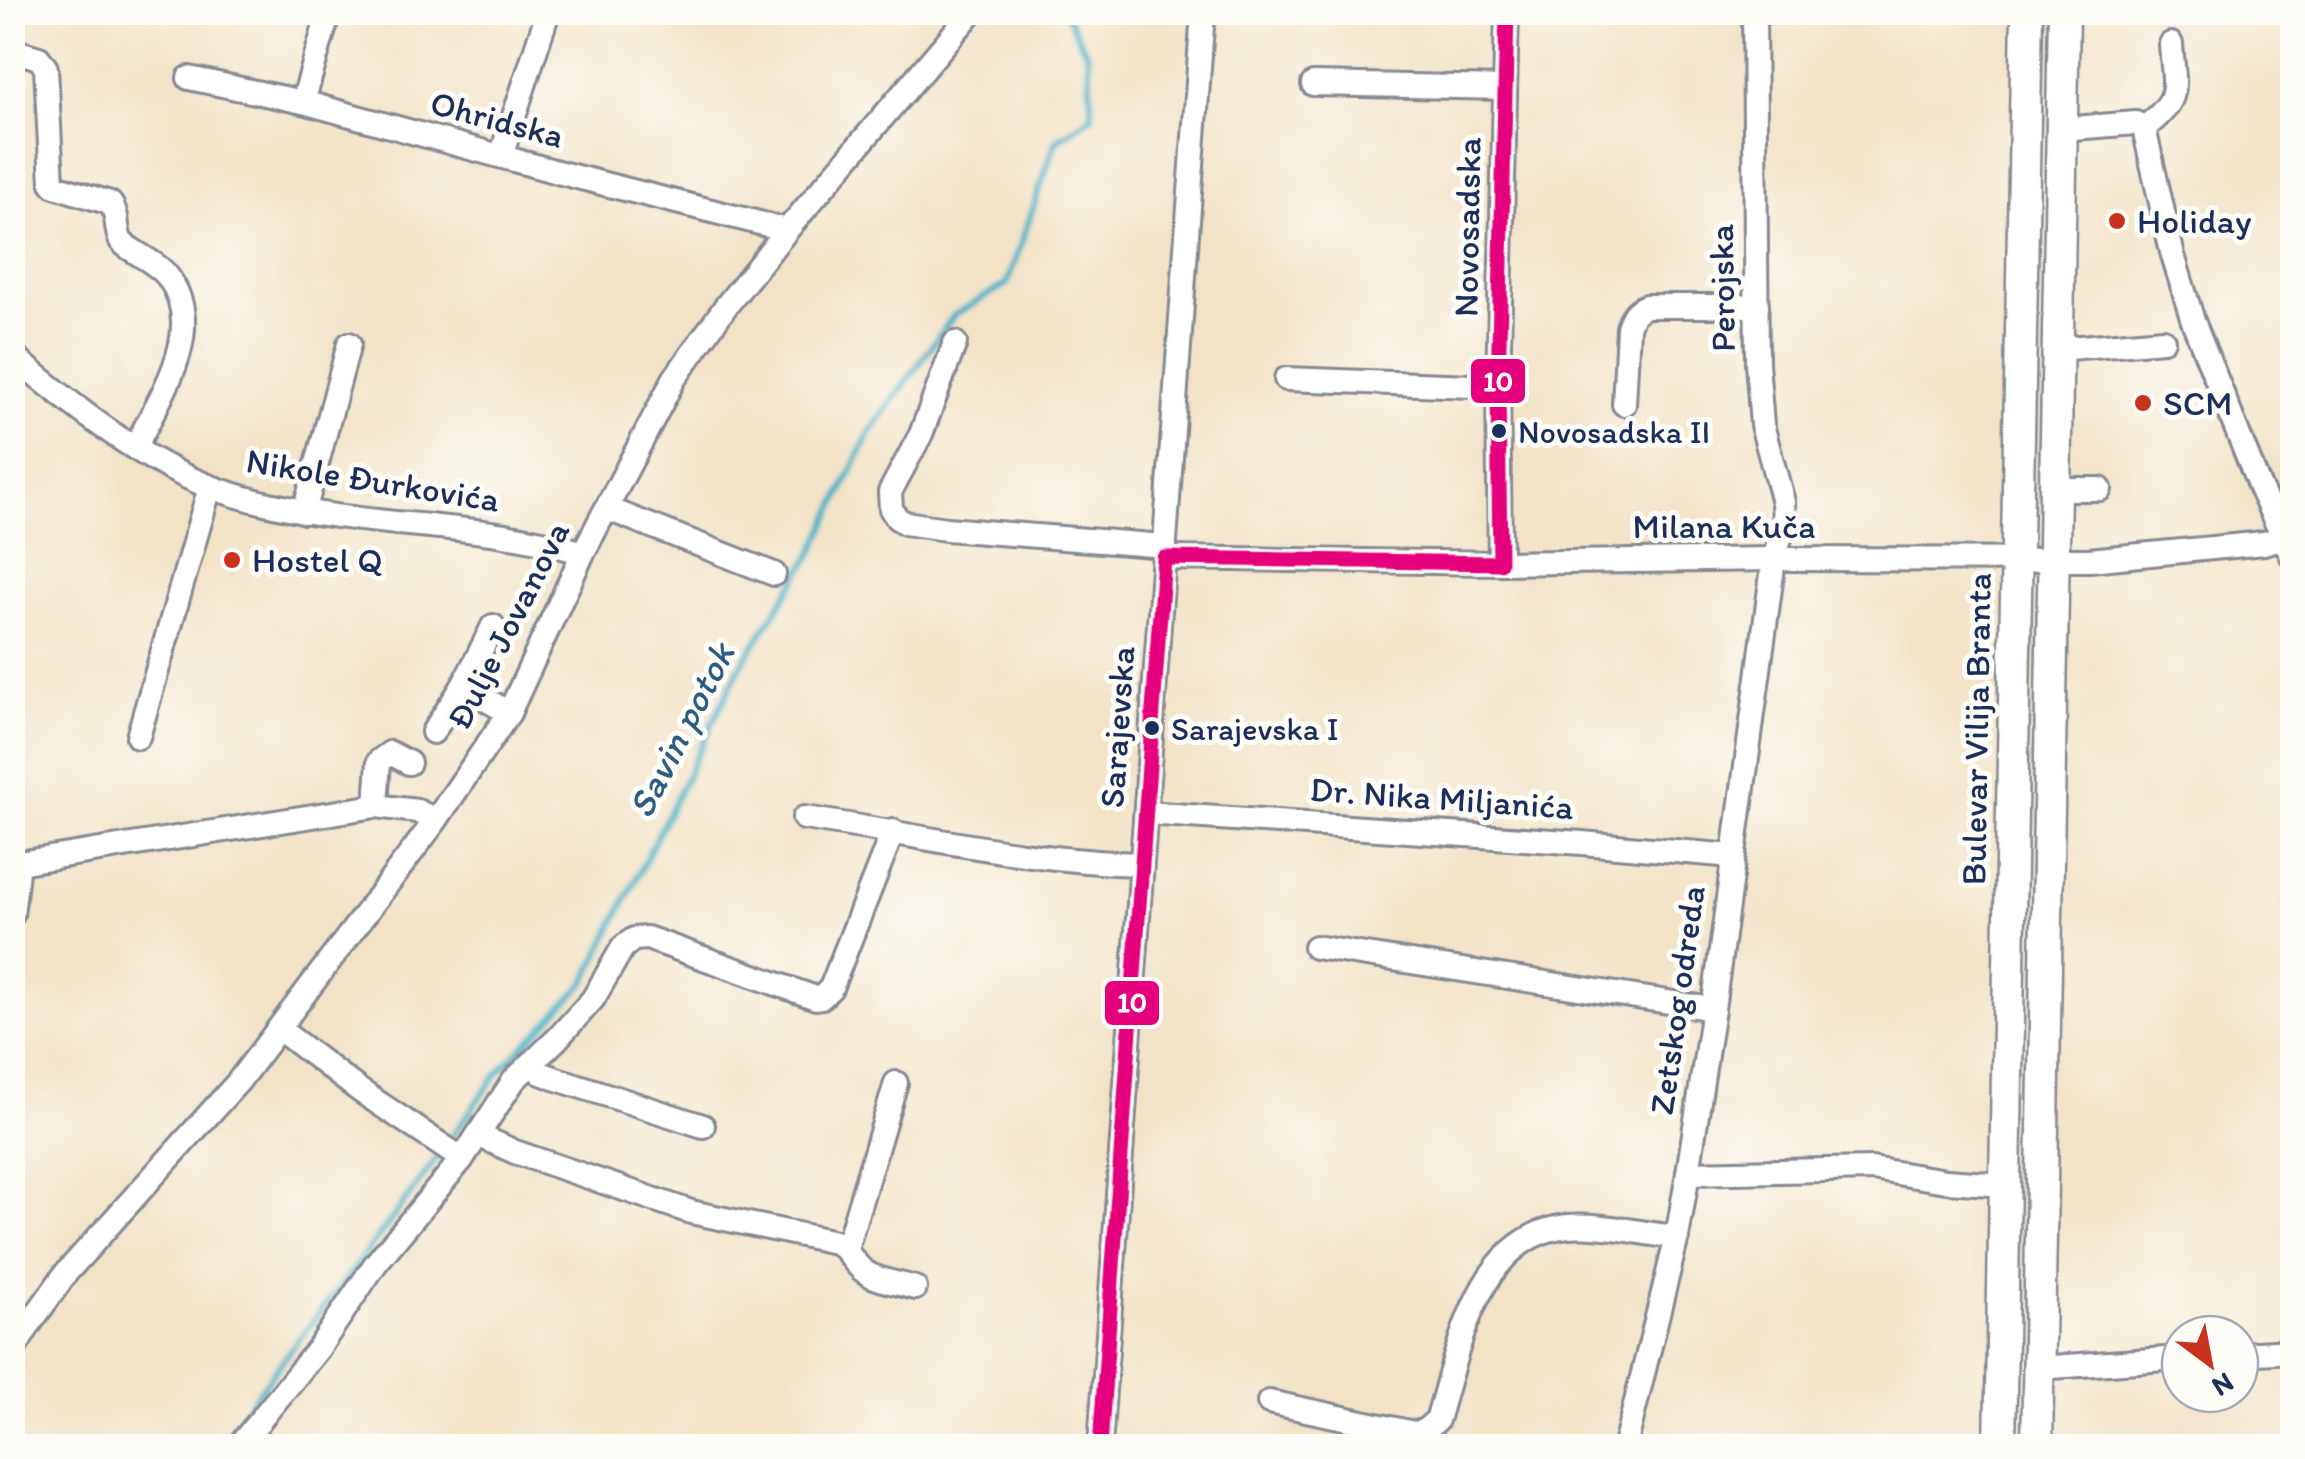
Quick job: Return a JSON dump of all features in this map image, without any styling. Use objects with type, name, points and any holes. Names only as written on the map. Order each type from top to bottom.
[{"type":"main road","name":"Bulevar Vilija Branta","points":[[2000,1446],[2027,12]]},
{"type":"main road","points":[[2036,1446],[2064,12]]},
{"type":"street","points":[[303,102],[329,12]]},
{"type":"street","points":[[500,156],[548,12]]},
{"type":"street","name":"Đulje Jovanova","points":[[12,1352],[66,1273],[238,1082],[436,820],[508,713],[583,553],[674,379],[786,230],[972,12]]},
{"type":"street","name":"Sarajevska","points":[[1100,1446],[1203,12]]},
{"type":"street","name":"Novosadska","points":[[1500,563],[1498,387],[1507,12]]},
{"type":"street","name":"Perojska","points":[[1754,12],[1757,364],[1762,425],[1783,502],[1784,524],[1774,559]]},
{"type":"street","points":[[2144,128],[2163,113],[2173,97],[2171,44]]},
{"type":"street","points":[[12,50],[39,58],[46,68],[52,182],[110,202],[116,210],[119,238],[125,246],[153,261],[178,296],[185,325],[179,357],[135,448]]},
{"type":"street","name":"Ohridska","points":[[190,78],[303,102],[786,230]]},
{"type":"street","points":[[1313,84],[1506,88]]},
{"type":"street","points":[[2061,129],[2136,123],[2144,128],[2192,320],[2287,547]]},
{"type":"street","points":[[1624,404],[1628,328],[1635,312],[1646,306],[1757,306]]},
{"type":"street","points":[[2057,349],[2162,340]]},
{"type":"street","name":"Milana Kuča","points":[[954,343],[921,434],[890,492],[891,509],[905,523],[1164,552],[1500,563],[2053,560],[2106,548],[2264,543],[2287,547]]},
{"type":"street","points":[[304,512],[349,344]]},
{"type":"street","name":"Nikole Đurkovića","points":[[12,355],[135,448],[210,487],[304,512],[534,540],[583,553]]},
{"type":"street","points":[[1286,380],[1498,387]]},
{"type":"street","points":[[138,737],[210,487]]},
{"type":"street","points":[[2054,490],[2100,488]]},
{"type":"street","points":[[608,509],[774,574]]},
{"type":"street","name":"Zetskog odreda","points":[[1625,1446],[1688,1174],[1774,559]]},
{"type":"street","points":[[433,732],[463,686],[494,626]]},
{"type":"street","points":[[463,686],[508,713]]},
{"type":"street","points":[[376,806],[379,761],[390,753],[409,763]]},
{"type":"street","points":[[12,916],[15,863],[376,806],[417,811],[436,820]]},
{"type":"street","name":"Dr. Nika Miljanića","points":[[1146,813],[1732,856]]},
{"type":"street","points":[[804,818],[1021,853],[1142,864]]},
{"type":"street","points":[[239,1446],[318,1348],[450,1150],[478,1135],[514,1080],[593,999],[628,942],[640,938],[816,998],[827,994],[894,831]]},
{"type":"street","points":[[1315,947],[1713,1009]]},
{"type":"street","points":[[279,1029],[359,1090],[450,1150]]},
{"type":"street","points":[[531,1064],[547,1076],[703,1126]]},
{"type":"street","points":[[846,1249],[896,1082]]},
{"type":"street","points":[[478,1135],[505,1149],[691,1212],[834,1242],[846,1249],[868,1274],[915,1288]]},
{"type":"street","points":[[1688,1174],[1872,1169],[1946,1181],[2005,1185]]},
{"type":"street","points":[[1268,1402],[1414,1433],[1424,1431],[1437,1420],[1475,1302],[1497,1265],[1519,1245],[1542,1232],[1573,1225],[1676,1238]]},
{"type":"street","points":[[2260,1352],[2292,1350]]},
{"type":"street","points":[[2038,1368],[2160,1359]]},
{"type":"waterway","name":"Savin potok","points":[[448,1142],[496,1075],[585,983],[739,669],[814,551],[869,434],[954,315],[1007,284],[1056,141],[1092,116],[1088,56],[1065,12]]},
{"type":"waterway","name":"Savin potok","points":[[219,1446],[441,1152]]},
{"type":"transit line","name":"10","points":[[1100,1446],[1164,558],[1500,563],[1498,387],[1507,12]]},
{"type":"place","name":"Holiday","points":[[2117,221]]},
{"type":"place","name":"SCM","points":[[2143,403]]},
{"type":"place","name":"Novosadska II","points":[[1499,431]]},
{"type":"place","name":"Hostel Q","points":[[232,560]]},
{"type":"place","name":"Sarajevska I","points":[[1152,728]]}]
